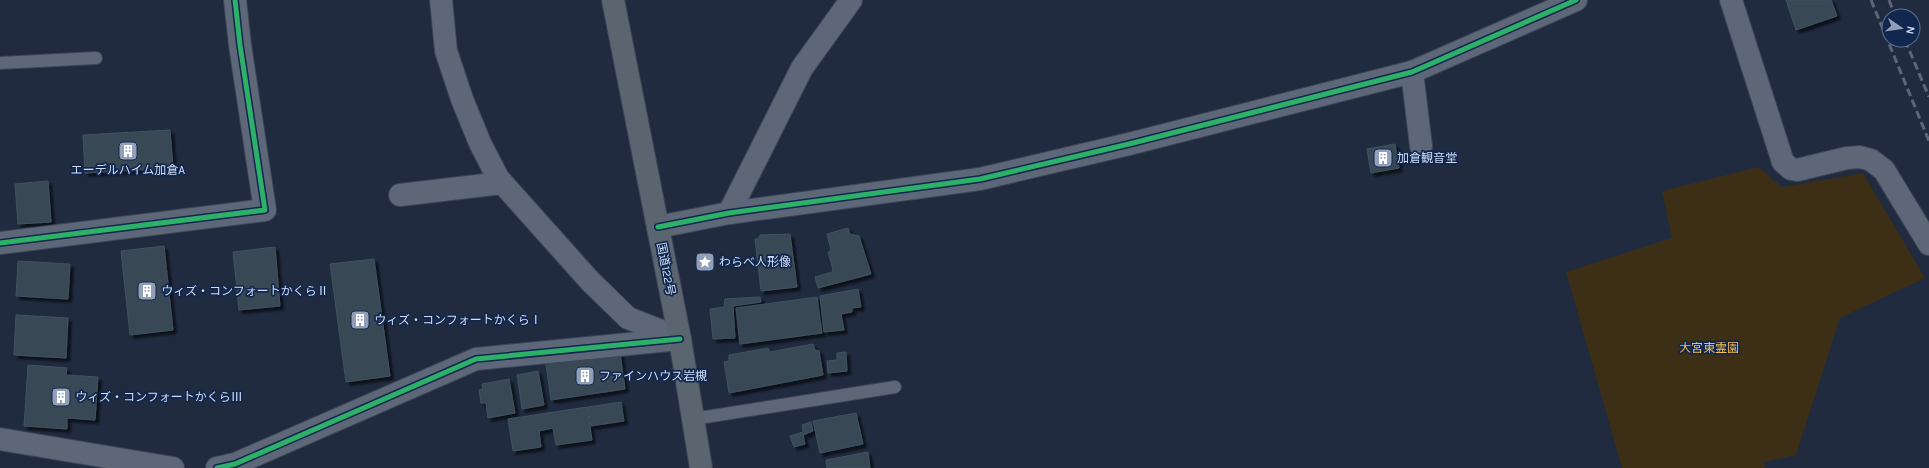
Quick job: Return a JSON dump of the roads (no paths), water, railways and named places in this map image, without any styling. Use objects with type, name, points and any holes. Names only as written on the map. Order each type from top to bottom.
[{"type":"highway","name":"国道122号","points":[[613,0],[680,338],[701,468]]},
{"type":"street","points":[[0,243],[265,210],[240,45],[235,0]]},
{"type":"street","points":[[442,0],[446,51],[462,99],[480,143],[498,178],[590,281],[628,318],[680,338]]},
{"type":"street","points":[[729,213],[802,68],[851,0]]},
{"type":"street","points":[[658,227],[729,213],[980,179],[1137,142],[1412,72],[1576,0]]},
{"type":"street","points":[[1731,0],[1783,162],[1791,169],[1797,170],[1853,157],[1871,160],[1884,170],[1929,244]]},
{"type":"street","points":[[1412,72],[1421,146]]},
{"type":"street","points":[[400,195],[502,183]]},
{"type":"street","points":[[217,468],[235,464],[476,359],[680,338]]},
{"type":"street","points":[[0,439],[173,468]]},
{"type":"lane","points":[[0,63],[96,58]]},
{"type":"lane","points":[[693,419],[895,387]]},
{"type":"railway","points":[[1871,0],[1929,141]]},
{"type":"railway","points":[[1889,0],[1892,8]]},
{"type":"railway","points":[[1908,48],[1929,97]]},
{"type":"place","name":"エーデルハイム加倉A","points":[[128,151]]},
{"type":"place","name":"加倉観音堂","points":[[1383,158]]},
{"type":"place","name":"わらべ人形像","points":[[705,262]]},
{"type":"place","name":"ウィズ・コンフォートかくらⅡ","points":[[147,291]]},
{"type":"place","name":"ウィズ・コンフォートかくらⅠ","points":[[360,320]]},
{"type":"place","name":"ファインハウス岩槻","points":[[585,376]]},
{"type":"place","name":"ウィズ・コンフォートかくらⅢ","points":[[61,397]]},
{"type":"park label","name":"大宮東霊園","points":[[1709,348]]}]
